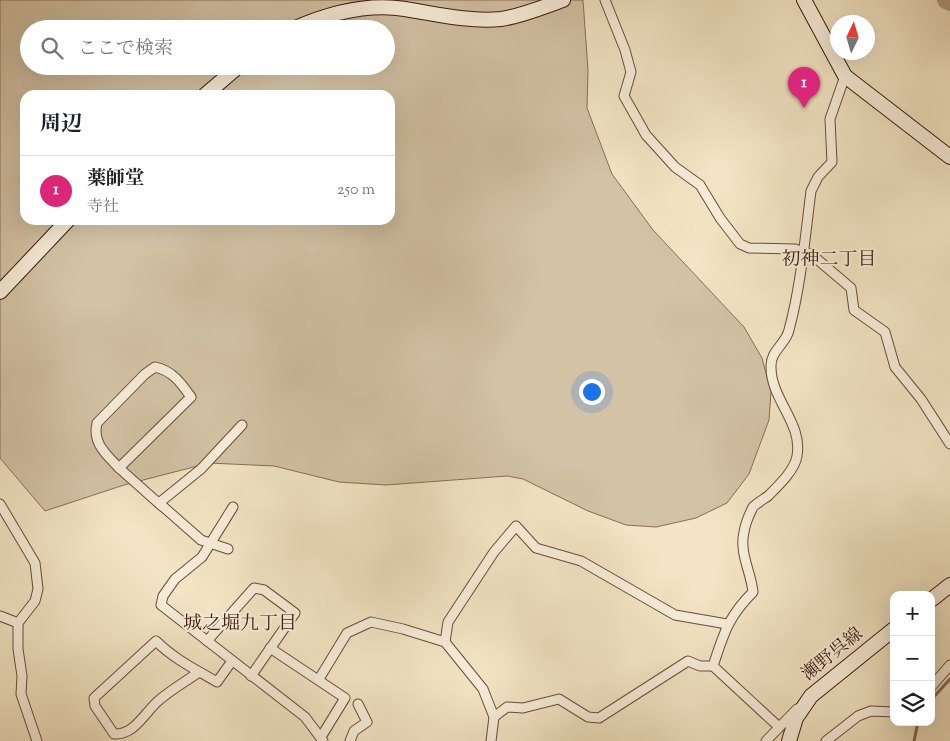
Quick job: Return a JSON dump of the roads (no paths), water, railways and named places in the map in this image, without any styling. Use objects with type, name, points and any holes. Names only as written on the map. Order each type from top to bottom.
[{"type":"street","points":[[318,20],[341,12],[371,7],[404,9],[470,19],[502,19],[534,11],[563,0]]},
{"type":"street","points":[[605,0],[625,50],[631,72],[624,96],[646,134],[675,167],[700,185],[720,218],[740,244],[749,248],[811,254],[831,269],[851,288],[854,310],[885,332],[894,367],[921,399],[950,444]]},
{"type":"street","points":[[804,0],[845,76],[950,157]]},
{"type":"street","points":[[211,90],[228,75]]},
{"type":"street","points":[[713,666],[727,624],[740,605],[753,592],[743,546],[744,532],[754,507],[769,495],[796,463],[798,440],[793,423],[779,402],[771,367],[772,355],[788,334],[804,252],[811,191],[818,177],[832,162],[830,119],[845,76]]},
{"type":"street","points":[[0,292],[63,225]]},
{"type":"street","points":[[119,468],[191,397],[179,380],[166,370],[155,367],[145,374],[97,423],[94,433],[96,439],[119,468],[164,508],[159,503]]},
{"type":"street","points":[[159,503],[201,469],[242,425]]},
{"type":"street","points":[[159,503],[189,532],[201,540],[228,549]]},
{"type":"street","points":[[0,504],[35,563],[38,574],[38,589],[35,601],[18,623],[18,649],[22,676],[21,694],[37,741]]},
{"type":"street","points":[[234,507],[197,562],[175,579],[163,596],[161,604],[305,717],[322,739],[345,698],[270,648]]},
{"type":"street","points":[[445,642],[448,622],[494,552],[516,526],[536,548],[581,561],[675,615],[727,624]]},
{"type":"street","points":[[935,597],[950,585]]},
{"type":"street","points":[[207,641],[254,588],[264,590],[295,613],[251,676]]},
{"type":"street","points":[[0,616],[18,623]]},
{"type":"street","points":[[319,679],[347,633],[371,622],[403,629],[445,642],[483,689],[494,717],[492,741]]},
{"type":"street","name":"瀬野呉線","points":[[789,741],[796,718],[811,696],[890,632]]},
{"type":"street","points":[[199,672],[156,703],[148,714],[129,730],[120,734],[114,734],[95,706],[94,698],[156,641],[172,656],[217,682],[232,661]]},
{"type":"street","points":[[494,717],[507,707],[523,708],[559,699],[588,717],[599,718],[688,661],[700,666],[713,666],[779,727]]},
{"type":"street","points":[[935,682],[950,665]]},
{"type":"street","points":[[766,741],[811,696]]},
{"type":"street","points":[[350,741],[354,731],[367,722],[358,704]]},
{"type":"street","points":[[826,741],[858,716],[871,711],[890,712]]},
{"type":"waterway","points":[[946,0],[950,2]]},
{"type":"waterway","points":[[935,696],[950,679]]},
{"type":"waterway","points":[[914,741],[917,726]]},
{"type":"place","name":"薬師堂","points":[[804,108]]},
{"type":"district","name":"初神二丁目","points":[[829,260]]},
{"type":"district","name":"城之堀九丁目","points":[[240,624]]}]
